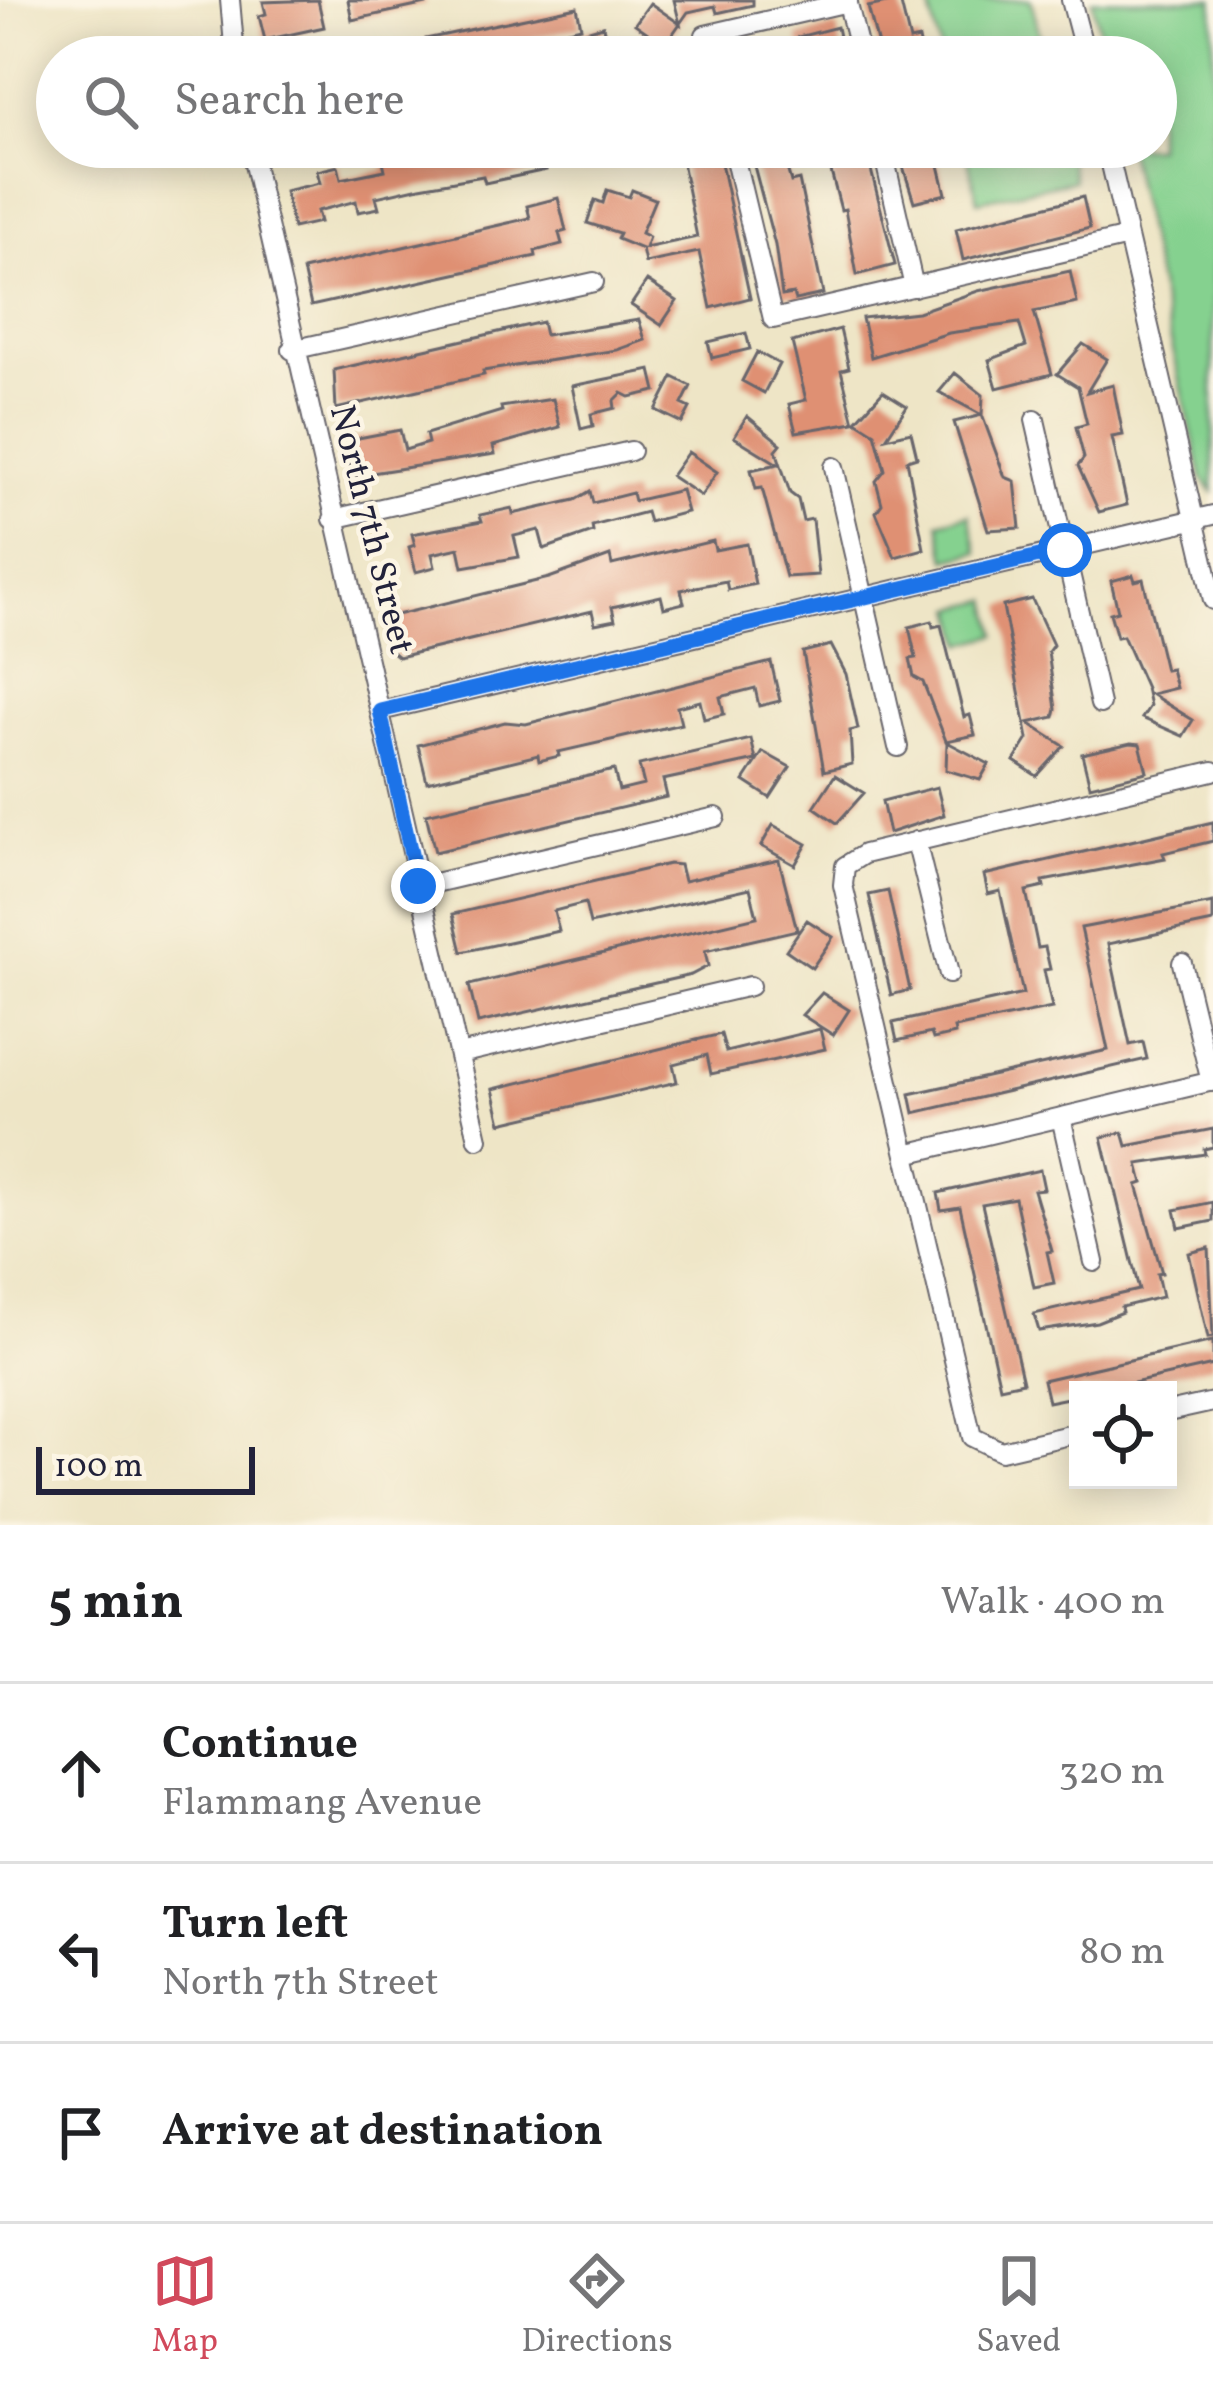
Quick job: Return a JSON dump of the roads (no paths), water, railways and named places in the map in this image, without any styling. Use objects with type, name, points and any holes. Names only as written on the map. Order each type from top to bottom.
[{"type":"street","points":[[230,0],[233,36]]},
{"type":"street","points":[[1071,0],[1080,36]]},
{"type":"street","points":[[705,36],[848,1],[856,36]]},
{"type":"street","name":"North 7th Street","points":[[255,168],[292,350],[478,1139]]},
{"type":"street","points":[[737,168],[773,319],[1128,237]]},
{"type":"street","points":[[887,168],[914,286]]},
{"type":"street","points":[[1112,168],[1203,517],[1213,600]]},
{"type":"street","points":[[292,350],[594,282]]},
{"type":"street","points":[[1035,420],[1100,704]]},
{"type":"street","points":[[332,519],[631,451]]},
{"type":"street","points":[[834,467],[898,747]]},
{"type":"street","points":[[380,711],[1203,517]]},
{"type":"street","points":[[1069,1435],[1001,1451],[972,1438],[843,885],[844,866],[864,854],[1213,771]]},
{"type":"street","points":[[418,886],[716,817]]},
{"type":"street","points":[[916,841],[949,974]]},
{"type":"street","points":[[907,1154],[1212,1082],[1183,963]]},
{"type":"street","points":[[459,1054],[750,986]]},
{"type":"street","points":[[1061,1117],[1094,1262]]},
{"type":"street","points":[[1177,1410],[1213,1402]]}]
